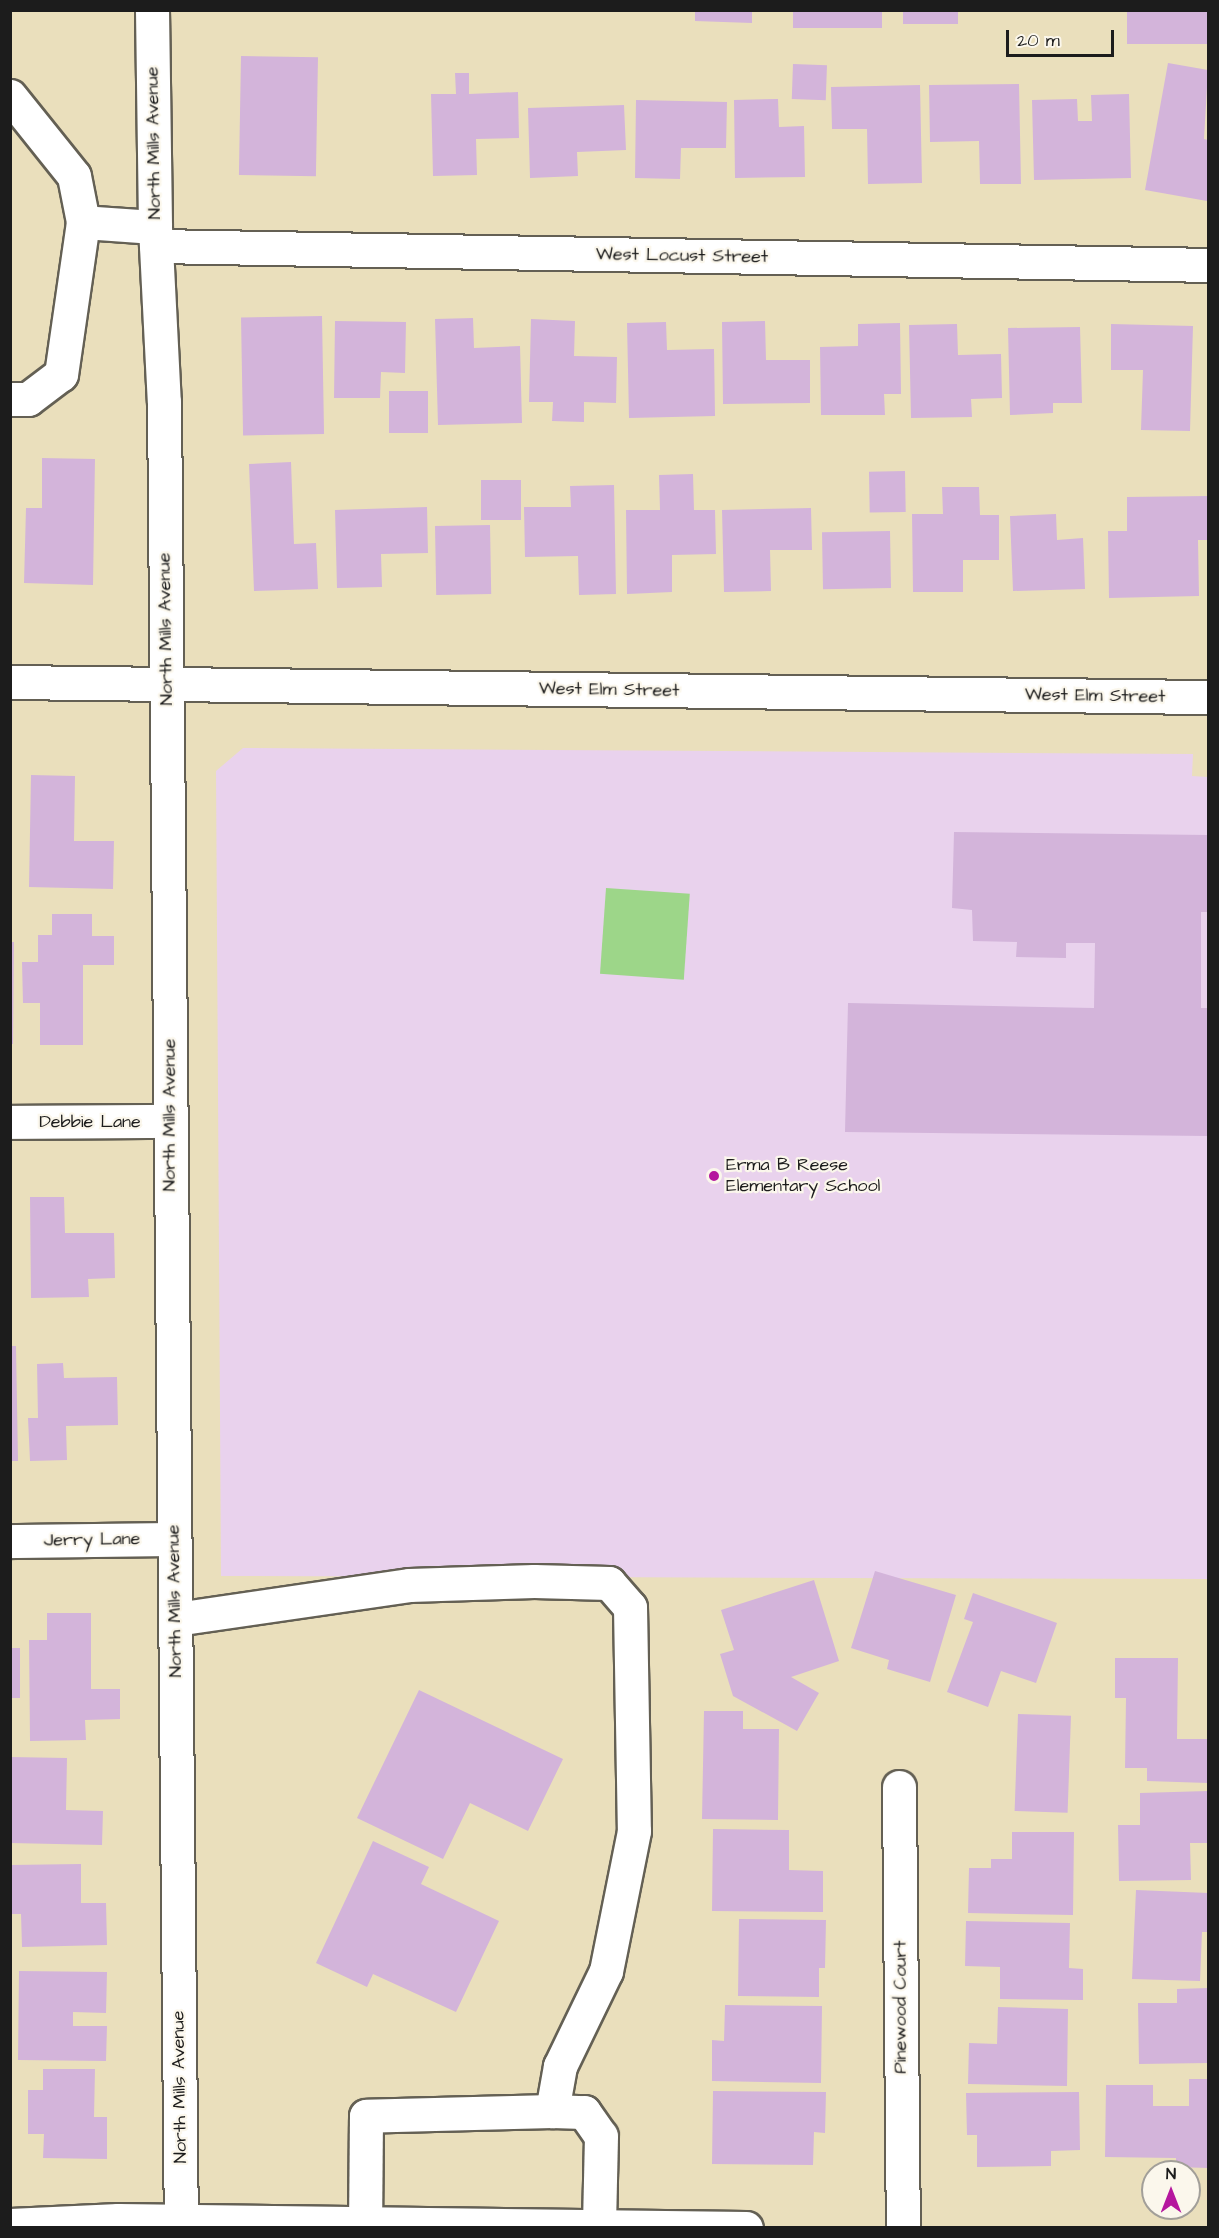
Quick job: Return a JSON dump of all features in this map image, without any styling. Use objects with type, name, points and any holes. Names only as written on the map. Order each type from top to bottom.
[{"type":"street","name":"North Mills Avenue","points":[[152,10],[155,237],[164,402],[181,2224]]},
{"type":"street","points":[[10,96],[74,176],[83,222],[61,374],[28,399],[10,399]]},
{"type":"street","name":"West Locust Street","points":[[83,222],[155,237],[1209,265]]},
{"type":"street","name":"West Elm Street","points":[[10,682],[167,681],[704,692],[1209,697]]},
{"type":"street","name":"Debbie Lane","points":[[10,1122],[170,1121]]},
{"type":"street","name":"Jerry Lane","points":[[10,1541],[174,1539]]},
{"type":"street","points":[[176,1619],[409,1585],[523,1581],[609,1583],[630,1607],[634,1831],[606,1971],[560,2066],[552,2111]]},
{"type":"street","name":"Pinewood Court","points":[[899,1787],[903,2228]]},
{"type":"street","points":[[365,2221],[366,2116],[552,2111],[584,2112],[601,2136],[599,2225]]},
{"type":"street","points":[[10,2225],[365,2221],[746,2228]]},
{"type":"shaded area","name":"Erma B Reese Elementary School","points":[[243,748],[1193,754],[1192,776],[1208,777],[1208,1579],[221,1576],[216,771]]},
{"type":"green space","points":[[606,888],[690,894],[684,980],[600,974]]},
{"type":"building","points":[[695,10],[752,10],[752,23],[695,21]]},
{"type":"building","points":[[793,10],[882,10],[882,28],[793,28]]},
{"type":"building","points":[[903,10],[958,10],[958,24],[903,24]]},
{"type":"building","points":[[1127,10],[1208,10],[1208,44],[1127,44]]},
{"type":"building","points":[[241,56],[318,57],[316,176],[239,175]]},
{"type":"building","points":[[1168,63],[1208,70],[1204,139],[1208,140],[1207,201],[1145,190]]},
{"type":"building","points":[[793,64],[827,65],[826,100],[792,99]]},
{"type":"building","points":[[455,73],[469,73],[469,94],[518,92],[519,138],[476,139],[477,175],[433,176],[431,94],[456,94]]},
{"type":"building","points":[[1019,84],[1021,184],[980,184],[979,141],[930,142],[929,85]]},
{"type":"building","points":[[920,85],[922,183],[868,184],[867,129],[832,129],[831,87]]},
{"type":"building","points":[[1129,94],[1131,178],[1034,180],[1032,100],[1077,99],[1078,121],[1092,121],[1091,95]]},
{"type":"building","points":[[778,99],[779,127],[804,126],[805,177],[735,178],[734,100]]},
{"type":"building","points":[[636,100],[727,102],[726,148],[681,148],[680,179],[635,178]]},
{"type":"building","points":[[624,105],[626,150],[577,152],[578,176],[530,178],[528,108]]},
{"type":"building","points":[[322,316],[324,434],[243,435],[241,317]]},
{"type":"building","points":[[473,318],[474,348],[520,346],[522,423],[438,425],[435,319]]},
{"type":"building","points":[[531,319],[575,321],[574,356],[617,357],[616,403],[584,402],[584,422],[552,421],[553,402],[529,402]]},
{"type":"building","points":[[335,321],[406,322],[405,373],[381,372],[380,398],[334,398]]},
{"type":"building","points":[[765,321],[766,360],[810,360],[810,403],[723,404],[722,322]]},
{"type":"building","points":[[666,322],[667,350],[714,349],[715,416],[629,418],[627,323]]},
{"type":"building","points":[[900,323],[901,394],[884,394],[885,415],[821,415],[820,347],[858,346],[858,324]]},
{"type":"building","points":[[957,324],[958,355],[1001,354],[1002,398],[971,399],[972,417],[911,418],[909,325]]},
{"type":"building","points":[[1111,324],[1193,326],[1190,431],[1141,430],[1143,370],[1111,370]]},
{"type":"building","points":[[1080,327],[1082,403],[1053,403],[1053,413],[1010,415],[1008,328]]},
{"type":"building","points":[[389,391],[428,391],[428,433],[389,433]]},
{"type":"building","points":[[42,458],[95,459],[93,585],[24,583],[26,508],[42,508]]},
{"type":"building","points":[[291,462],[294,544],[316,543],[318,589],[254,591],[249,464]]},
{"type":"building","points":[[905,471],[906,512],[870,513],[869,472]]},
{"type":"building","points":[[693,474],[694,510],[715,510],[716,554],[672,555],[672,592],[627,594],[626,510],[660,510],[659,475]]},
{"type":"building","points":[[481,480],[521,480],[521,520],[481,520]]},
{"type":"building","points":[[614,485],[616,594],[579,595],[578,556],[525,557],[524,507],[571,507],[570,486]]},
{"type":"building","points":[[942,487],[979,487],[980,515],[999,515],[999,560],[963,560],[963,592],[913,592],[912,514],[943,514]]},
{"type":"building","points":[[1207,496],[1207,540],[1198,540],[1199,596],[1109,598],[1108,531],[1127,531],[1127,497]]},
{"type":"building","points":[[427,507],[428,553],[381,554],[382,587],[337,588],[335,510]]},
{"type":"building","points":[[811,508],[812,550],[770,550],[771,591],[724,592],[722,510]]},
{"type":"building","points":[[1056,514],[1057,540],[1083,538],[1085,589],[1013,591],[1010,516]]},
{"type":"building","points":[[490,525],[491,594],[436,595],[435,526]]},
{"type":"building","points":[[890,531],[891,588],[823,589],[822,532]]},
{"type":"building","points":[[31,775],[75,776],[74,841],[114,841],[113,889],[29,887]]},
{"type":"building","points":[[954,832],[1208,835],[1208,912],[1201,912],[1201,1008],[1208,1008],[1208,1136],[845,1132],[848,1003],[1094,1008],[1095,943],[1066,943],[1066,958],[1016,957],[1017,942],[973,941],[972,910],[952,908]]},
{"type":"building","points":[[52,914],[92,914],[92,936],[114,936],[114,965],[83,965],[83,1045],[40,1045],[40,1003],[23,1003],[22,962],[38,962],[38,935],[52,935]]},
{"type":"building","points":[[10,942],[14,942],[13,1044],[10,1044]]},
{"type":"building","points":[[30,1197],[64,1197],[65,1233],[114,1233],[115,1278],[88,1279],[89,1297],[31,1298]]},
{"type":"building","points":[[10,1346],[16,1346],[18,1461],[10,1461]]},
{"type":"building","points":[[63,1363],[64,1378],[117,1377],[118,1425],[66,1426],[67,1460],[30,1461],[28,1418],[38,1418],[37,1364]]},
{"type":"building","points":[[875,1571],[956,1595],[930,1682],[887,1669],[889,1660],[851,1648]]},
{"type":"building","points":[[814,1580],[839,1661],[791,1677],[819,1693],[797,1731],[733,1696],[720,1654],[734,1650],[721,1610]]},
{"type":"building","points":[[973,1593],[1057,1623],[1036,1683],[1001,1671],[988,1707],[947,1692],[973,1622],[964,1619]]},
{"type":"building","points":[[47,1613],[91,1613],[91,1689],[120,1689],[120,1719],[85,1720],[86,1740],[30,1741],[29,1640],[47,1640]]},
{"type":"building","points":[[10,1648],[20,1648],[20,1698],[10,1698]]},
{"type":"building","points":[[1115,1658],[1178,1658],[1177,1739],[1208,1739],[1208,1783],[1147,1781],[1147,1768],[1125,1768],[1126,1698],[1115,1698]]},
{"type":"building","points":[[419,1690],[563,1759],[528,1831],[470,1803],[443,1859],[357,1818]]},
{"type":"building","points":[[704,1711],[743,1711],[743,1729],[779,1729],[778,1820],[702,1819]]},
{"type":"building","points":[[1018,1714],[1071,1716],[1068,1813],[1015,1811]]},
{"type":"building","points":[[10,1757],[67,1758],[66,1810],[103,1811],[102,1845],[10,1843]]},
{"type":"building","points":[[1208,1791],[1208,1843],[1190,1843],[1191,1880],[1119,1881],[1118,1825],[1140,1825],[1140,1793]]},
{"type":"building","points":[[713,1829],[789,1830],[789,1870],[823,1871],[823,1912],[712,1911]]},
{"type":"building","points":[[1012,1832],[1074,1832],[1073,1915],[968,1913],[969,1868],[991,1868],[991,1859],[1012,1859]]},
{"type":"building","points":[[373,1841],[429,1867],[421,1884],[499,1921],[456,2012],[373,1974],[367,1987],[316,1963]]},
{"type":"building","points":[[81,1864],[81,1903],[106,1903],[107,1945],[22,1947],[21,1914],[10,1914],[10,1865]]},
{"type":"building","points":[[1136,1890],[1208,1893],[1208,1932],[1202,1932],[1200,1981],[1132,1979]]},
{"type":"building","points":[[739,1919],[826,1920],[825,1968],[819,1968],[819,1997],[738,1996]]},
{"type":"building","points":[[966,1921],[1070,1923],[1069,1968],[1083,1969],[1083,2000],[1000,1999],[1000,1967],[965,1966]]},
{"type":"building","points":[[19,1971],[107,1972],[106,2013],[73,2012],[73,2026],[107,2026],[106,2061],[18,2060]]},
{"type":"building","points":[[1208,1988],[1208,2063],[1139,2064],[1138,2003],[1177,2003],[1177,1989]]},
{"type":"building","points":[[725,2005],[822,2006],[821,2083],[712,2081],[712,2040],[724,2041]]},
{"type":"building","points":[[998,2007],[1068,2009],[1067,2086],[968,2084],[969,2043],[997,2044]]},
{"type":"building","points":[[43,2069],[95,2069],[94,2117],[107,2117],[107,2159],[43,2158],[44,2134],[28,2134],[28,2090],[43,2090]]},
{"type":"building","points":[[1189,2079],[1208,2079],[1208,2168],[1201,2168],[1201,2160],[1105,2157],[1106,2085],[1153,2085],[1153,2106],[1189,2106]]},
{"type":"building","points":[[713,2091],[826,2092],[825,2133],[814,2132],[813,2165],[712,2164]]},
{"type":"building","points":[[1079,2092],[1080,2150],[1051,2151],[1051,2166],[977,2167],[977,2135],[967,2135],[966,2093]]},
{"type":"place","name":"Erma B Reese Elementary School","points":[[714,1176]]}]
